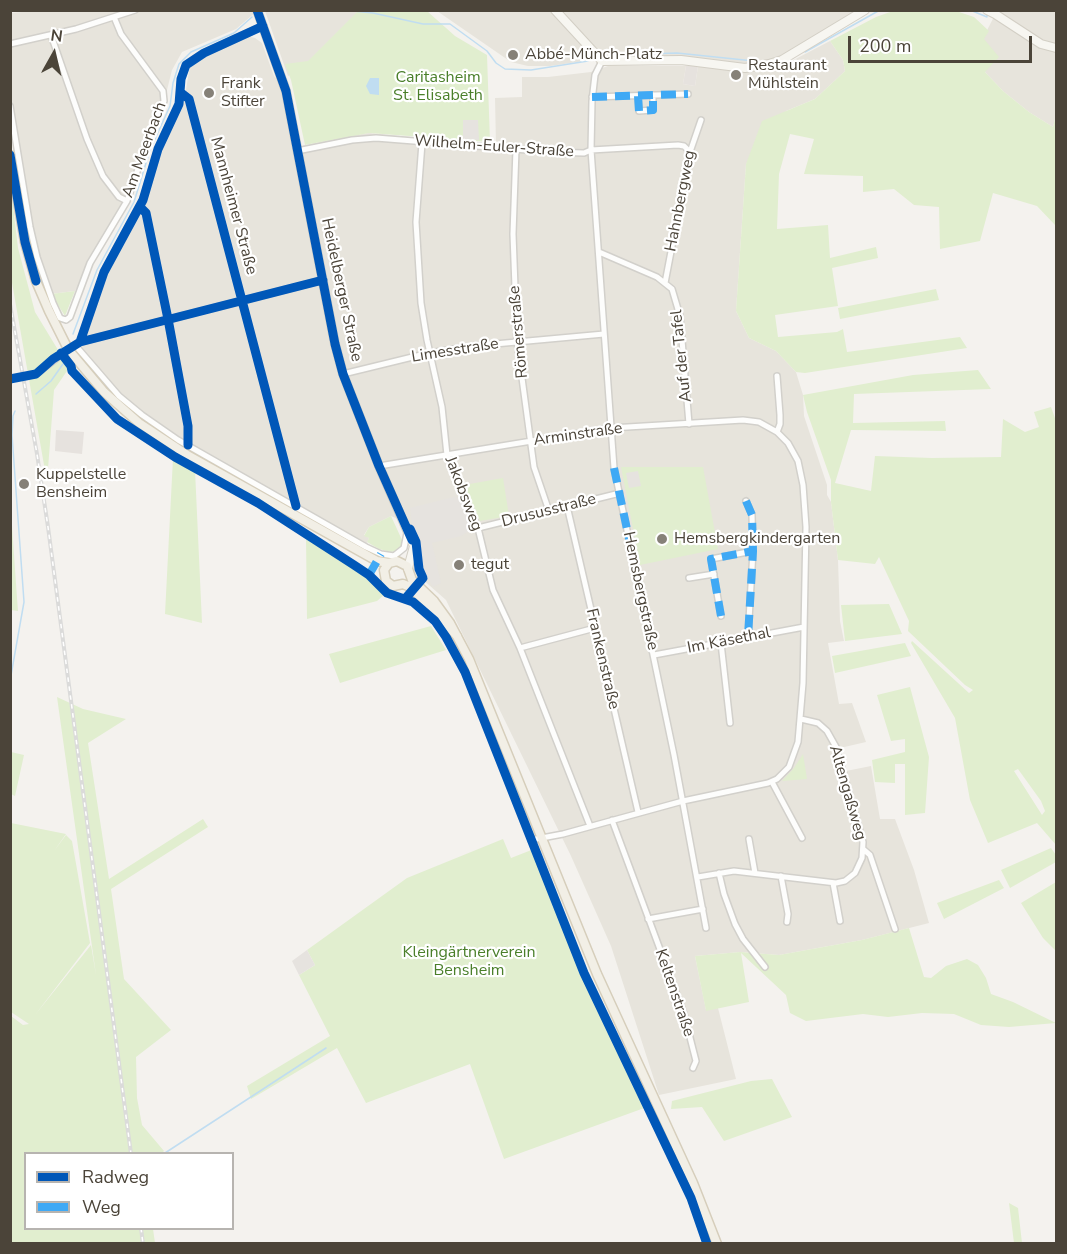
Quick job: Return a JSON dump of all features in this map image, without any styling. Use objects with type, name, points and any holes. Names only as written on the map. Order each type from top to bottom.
[{"type":"main road","points":[[10,155],[25,242],[36,281],[49,311],[104,392],[125,412],[158,437],[377,561],[390,565],[404,563],[412,580],[444,614],[475,674],[597,974],[705,1209],[717,1244]]},
{"type":"main road","points":[[390,565],[384,578],[389,584],[397,586],[404,584],[409,571]]},
{"type":"main road","points":[[404,584],[413,589],[457,636]]},
{"type":"street","points":[[10,44],[51,35],[135,10]]},
{"type":"street","name":"Heidelberger Straße","points":[[257,10],[286,91],[343,374],[379,466],[412,540]]},
{"type":"street","points":[[555,10],[602,61],[681,60],[757,67],[782,60],[865,10]]},
{"type":"street","points":[[987,10],[1041,44],[1056,48]]},
{"type":"street","name":"Am Meerbach","points":[[10,106],[37,257],[53,303],[60,318],[66,320],[70,317],[90,263],[127,201],[165,97],[163,91],[120,34],[114,17]]},
{"type":"street","points":[[74,345],[104,272],[140,207],[158,149],[178,104],[186,65],[193,59],[263,26]]},
{"type":"street","points":[[51,35],[87,139],[104,176],[119,197],[127,201]]},
{"type":"street","name":"Hemsbergstraße","points":[[602,61],[595,75],[592,97],[591,150],[614,468],[654,655],[706,928]]},
{"type":"street","name":"Mannheimer Straße","points":[[180,92],[189,99],[296,506]]},
{"type":"street","points":[[592,97],[688,94]]},
{"type":"street","points":[[638,96],[639,111],[653,110],[653,95]]},
{"type":"street","name":"Hahnbergweg","points":[[665,283],[690,152],[702,120]]},
{"type":"street","name":"Wilhelm-Euler-Straße","points":[[297,151],[370,138],[568,153],[678,145],[684,146],[690,152]]},
{"type":"street","name":"Jakobsweg","points":[[422,143],[416,222],[421,303],[429,352],[442,407],[447,455],[477,528],[493,590],[520,648],[590,826]]},
{"type":"street","name":"Römerstraße","points":[[516,149],[513,234],[518,341],[529,442],[534,466],[549,511]]},
{"type":"street","points":[[140,207],[146,213],[168,319],[188,426],[188,445]]},
{"type":"street","points":[[599,252],[648,273],[665,283]]},
{"type":"street","points":[[29,375],[36,374],[74,345],[243,299],[323,280]]},
{"type":"street","name":"Auf der Tafel","points":[[665,283],[672,289],[680,316],[689,424]]},
{"type":"street","name":"Limesstraße","points":[[343,374],[429,352],[518,341],[604,334]]},
{"type":"street","points":[[74,345],[119,396],[142,415],[188,445],[366,547],[388,556],[398,554],[404,548],[407,528]]},
{"type":"street","points":[[777,376],[780,424],[777,432]]},
{"type":"street","name":"Arminstraße","points":[[379,466],[611,428],[751,420],[777,432],[793,451],[798,461],[803,485],[806,527],[801,719],[793,760],[783,774],[772,782]]},
{"type":"street","name":"Drususstraße","points":[[477,528],[620,493]]},
{"type":"street","points":[[746,501],[752,515],[753,551],[748,638]]},
{"type":"street","name":"Frankenstraße","points":[[567,506],[638,812]]},
{"type":"street","points":[[390,565],[407,554],[412,540]]},
{"type":"street","points":[[409,571],[414,550],[412,540]]},
{"type":"street","points":[[721,616],[711,559],[753,551]]},
{"type":"street","points":[[689,578],[714,574]]},
{"type":"street","name":"Im Käsethal","points":[[654,655],[804,627]]},
{"type":"street","points":[[520,648],[595,628]]},
{"type":"street","points":[[721,642],[730,723]]},
{"type":"street","name":"Altengaßweg","points":[[801,719],[818,723],[827,731],[836,747],[861,835],[863,849],[859,867],[845,881],[833,883]]},
{"type":"street","points":[[531,840],[563,834],[683,801],[772,782],[802,838]]},
{"type":"street","name":"Keltenstraße","points":[[612,820],[688,1025],[696,1061],[693,1068]]},
{"type":"street","points":[[749,839],[755,873]]},
{"type":"street","name":"Altengaßweg","points":[[863,849],[870,855],[895,929]]},
{"type":"street","points":[[698,877],[734,871],[833,883],[840,921]]},
{"type":"street","points":[[719,873],[735,924],[743,939],[765,967]]},
{"type":"street","points":[[781,876],[788,914],[787,922]]},
{"type":"street","points":[[648,919],[703,909]]},
{"type":"shaded area","points":[[45,10],[257,11],[236,29],[182,52],[172,70],[164,102],[126,202],[75,291],[51,294],[35,257],[11,94],[10,13]]},
{"type":"shaded area","points":[[384,10],[361,39],[288,76],[265,11]]},
{"type":"shaded area","points":[[437,11],[855,11],[783,61],[784,65],[830,41],[843,60],[845,71],[815,99],[786,111],[746,164],[736,311],[749,338],[776,351],[796,372],[803,395],[804,416],[831,502],[838,560],[840,621],[844,641],[828,643],[839,704],[852,703],[866,742],[840,748],[846,771],[871,766],[880,819],[895,819],[914,870],[929,923],[862,940],[779,955],[740,952],[695,956],[706,1010],[718,1008],[736,1079],[659,1095],[611,946],[571,856],[446,600],[421,578],[416,542],[410,529],[391,516],[369,527],[364,535],[369,538],[367,543],[296,506],[188,445],[119,396],[77,343],[91,304],[141,202],[160,144],[185,96],[190,65],[247,36],[262,43],[274,76],[286,91],[297,147],[369,133],[496,145],[495,98],[522,97],[522,77],[548,77],[591,72],[608,66],[686,66],[683,84],[695,86],[698,66],[724,66],[605,58],[550,66],[528,66],[511,62]]},
{"type":"shaded area","points":[[997,11],[1056,11],[1056,115],[1053,127],[1029,112],[1003,91],[985,72],[983,38]]},
{"type":"shaded area","points":[[686,66],[698,66],[695,86],[683,84]]},
{"type":"shaded area","points":[[463,120],[478,120],[479,140],[463,139]]},
{"type":"shaded area","points":[[56,430],[84,432],[82,454],[55,451]]},
{"type":"shaded area","points":[[638,471],[641,486],[629,488],[626,473]]},
{"type":"shaded area","points":[[454,497],[461,499],[469,531],[461,536],[432,543],[441,583],[433,587],[423,572],[419,542],[412,523],[410,508]]},
{"type":"shaded area","points":[[307,950],[315,965],[299,975],[292,961]]},
{"type":"green space","name":"Caritasheim St. Elisabeth","points":[[358,11],[427,11],[455,36],[487,55],[490,142],[369,133],[305,145],[291,80],[285,64],[308,61]]},
{"type":"green space","points":[[893,11],[956,11],[974,17],[989,31],[984,39],[999,57],[985,72],[1003,91],[1029,112],[1053,127],[1056,115],[1055,225],[1037,206],[993,193],[980,241],[940,249],[939,207],[914,205],[894,189],[863,192],[863,176],[804,174],[814,139],[790,134],[779,174],[777,229],[828,225],[830,258],[876,247],[878,258],[832,268],[838,306],[775,315],[778,337],[837,332],[843,329],[847,352],[960,337],[967,348],[805,373],[796,372],[776,351],[749,338],[736,311],[746,164],[762,121],[815,99],[845,71],[843,60],[830,41],[876,17]]},
{"type":"green space","points":[[10,181],[18,248],[35,312],[69,368],[54,390],[47,482],[11,277]]},
{"type":"green space","points":[[936,289],[939,300],[840,319],[838,308]]},
{"type":"green space","points":[[75,291],[65,316],[51,294]]},
{"type":"green space","points":[[978,370],[991,389],[854,394],[853,423],[945,421],[946,431],[851,430],[835,483],[871,491],[875,456],[1001,457],[1003,419],[1025,432],[1039,427],[1034,412],[1051,407],[1056,421],[1056,845],[1037,823],[988,843],[970,800],[955,718],[911,643],[912,641],[969,693],[973,690],[908,631],[909,621],[879,557],[875,564],[838,560],[831,502],[831,480],[803,395],[913,375]],"holes":[[[1018,769],[1041,801],[1045,811],[1042,815],[1014,771]]]},
{"type":"green space","points":[[173,458],[195,470],[202,623],[165,614]]},
{"type":"green space","points":[[621,467],[703,467],[718,549],[640,565]]},
{"type":"green space","points":[[503,478],[509,516],[480,521],[464,485]]},
{"type":"green space","points":[[11,511],[17,598],[18,611],[11,610]]},
{"type":"green space","points":[[391,516],[402,540],[402,546],[397,551],[391,552],[379,549],[367,542],[369,538],[364,536],[369,527]]},
{"type":"green space","points":[[306,536],[368,577],[384,595],[377,601],[307,619]]},
{"type":"green space","points":[[889,604],[902,634],[845,641],[841,605]]},
{"type":"green space","points":[[431,626],[446,650],[340,683],[329,654]]},
{"type":"green space","points":[[905,643],[911,656],[835,673],[832,656]]},
{"type":"green space","points":[[910,687],[929,757],[925,813],[905,815],[905,764],[895,764],[895,783],[875,782],[872,760],[905,752],[905,739],[891,741],[877,695]]},
{"type":"green space","points":[[57,697],[83,709],[126,719],[88,743],[109,879],[203,819],[208,827],[111,889],[124,979],[171,1030],[136,1057],[137,1098],[142,1125],[164,1151],[24,1152],[24,1230],[153,1230],[155,1243],[11,1243],[11,1016],[23,1025],[29,1024],[11,1012],[11,823],[66,834],[54,851],[66,835],[72,841],[90,943],[35,1015],[91,945],[96,975]]},
{"type":"green space","points":[[11,752],[24,755],[15,796],[11,794]]},
{"type":"green space","points":[[803,754],[807,779],[782,781],[794,768]]},
{"type":"green space","name":"Kleingärtnerverein Bensheim","points":[[503,839],[511,858],[534,849],[628,1074],[647,1107],[504,1159],[470,1064],[366,1103],[337,1048],[251,1099],[247,1086],[330,1036],[299,975],[315,965],[307,950],[407,878]]},
{"type":"green space","points":[[1051,848],[1056,855],[1056,862],[1010,888],[1001,870]]},
{"type":"green space","points":[[999,880],[1004,888],[944,919],[937,903]]},
{"type":"green space","points":[[1056,882],[1056,951],[1043,938],[1021,903]]},
{"type":"green space","points":[[909,928],[924,977],[931,978],[946,966],[967,959],[978,965],[986,978],[991,994],[1056,1023],[1009,1027],[981,1025],[954,1014],[922,1013],[888,1017],[863,1014],[806,1021],[790,1013],[786,995],[741,953],[749,1002],[706,1011],[695,956],[740,952],[779,955],[862,940]]},
{"type":"green space","points":[[772,1079],[792,1117],[724,1141],[702,1107],[671,1109],[672,1101],[751,1081]]},
{"type":"green space","points":[[1009,1203],[1018,1208],[1022,1243],[1014,1243]]},
{"type":"water","points":[[370,78],[379,78],[379,95],[370,94],[366,86]]},
{"type":"waterway","points":[[264,11],[280,10]]},
{"type":"waterway","points":[[344,10],[373,13],[423,24],[450,24],[487,51],[496,63],[505,69],[531,70],[588,61]]},
{"type":"waterway","points":[[805,52],[880,10]]},
{"type":"waterway","points":[[970,10],[987,17],[987,15]]},
{"type":"waterway","points":[[73,334],[97,270],[134,202],[150,150],[170,106],[173,83],[179,64],[191,52],[234,33],[252,17]]},
{"type":"waterway","points":[[611,55],[677,53],[754,61]]},
{"type":"waterway","points":[[36,394],[51,381],[63,364]]},
{"type":"waterway","points":[[10,681],[24,602],[12,435],[15,411]]},
{"type":"waterway","points":[[167,1152],[326,1048]]},
{"type":"tunnel","points":[[11,379],[29,375]]},
{"type":"railway","points":[[10,304],[48,527],[131,1152]]},
{"type":"railway","points":[[141,1230],[143,1244]]},
{"type":"marked path","points":[[592,97],[688,94]]},
{"type":"marked path","points":[[638,96],[639,111],[653,110],[653,95]]},
{"type":"marked path","points":[[614,468],[631,548]]},
{"type":"marked path","points":[[746,501],[752,515],[753,551],[748,637]]},
{"type":"marked path","points":[[721,616],[711,559],[753,551]]},
{"type":"marked path","points":[[369,575],[381,554]]},
{"type":"cycle path","points":[[257,10],[286,91],[335,344],[343,374],[379,466],[412,540]]},
{"type":"cycle path","points":[[80,342],[104,272],[143,200],[158,149],[179,104],[181,79],[186,65],[204,53],[263,26]]},
{"type":"cycle path","points":[[180,92],[189,99],[296,506]]},
{"type":"cycle path","points":[[10,155],[25,242],[36,281]]},
{"type":"cycle path","points":[[140,207],[146,213],[168,319],[188,426],[188,445]]},
{"type":"cycle path","points":[[10,379],[36,374],[53,359],[80,342],[323,280]]},
{"type":"cycle path","points":[[61,353],[72,371],[117,419],[175,457],[258,503],[369,575],[387,593],[413,602],[435,621],[465,672],[584,973],[691,1198],[707,1244]]},
{"type":"cycle path","points":[[405,599],[423,578],[419,569],[416,542],[410,529]]},
{"type":"place","name":"Abbé-Münch-Platz","points":[[513,55]]},
{"type":"place","name":"Restaurant Mühlstein","points":[[736,75]]},
{"type":"place","name":"Frank Stifter","points":[[209,93]]},
{"type":"place","name":"Kuppelstelle Bensheim","points":[[24,484]]},
{"type":"place","name":"Hemsbergkindergarten","points":[[662,539]]},
{"type":"place","name":"tegut","points":[[459,565]]}]
